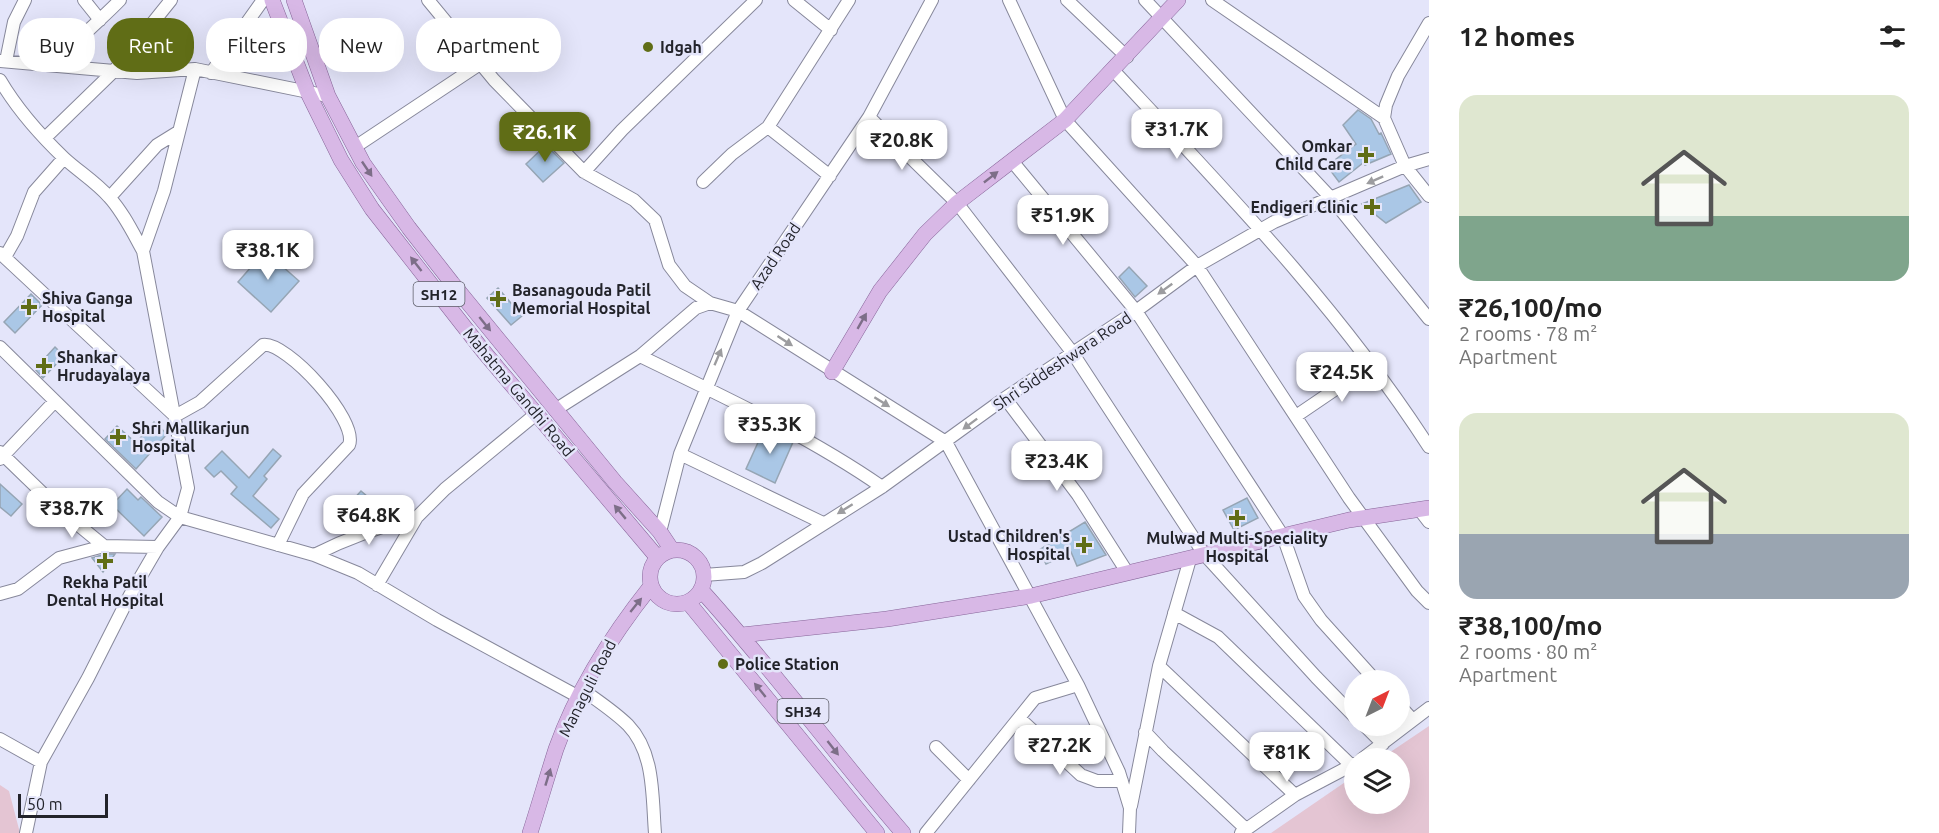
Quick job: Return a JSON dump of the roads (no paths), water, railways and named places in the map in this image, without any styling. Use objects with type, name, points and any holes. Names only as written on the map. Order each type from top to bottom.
[{"type":"main road","name":"Mahatma Gandhi Road","points":[[272,0],[308,93],[340,160],[372,209],[484,352],[657,557]]},
{"type":"main road","name":"Mahatma Gandhi Road","points":[[294,0],[328,96],[363,163],[409,228],[555,410],[660,532],[672,550]]},
{"type":"main road","points":[[832,372],[880,291],[925,234],[957,204],[1065,120],[1127,57],[1161,16],[1178,0]]},
{"type":"main road","points":[[742,635],[887,619],[1030,596],[1283,536],[1424,508]]},
{"type":"main road","name":"SH34","points":[[672,550],[680,549],[694,555],[703,568],[703,583],[742,635],[862,786],[903,833]]},
{"type":"main road","points":[[672,550],[657,557],[651,566],[649,576],[651,586],[657,596],[666,602],[677,604],[688,602],[703,583]]},
{"type":"main road","name":"Managuli Road","points":[[530,833],[557,748],[581,694],[620,625],[651,586]]},
{"type":"main road","name":"SH34","points":[[688,602],[877,833]]},
{"type":"street","points":[[18,62],[3,61],[14,22],[25,0]]},
{"type":"street","points":[[84,0],[100,20]]},
{"type":"street","points":[[95,25],[120,0]]},
{"type":"street","points":[[157,18],[171,0]]},
{"type":"street","points":[[212,73],[264,0]]},
{"type":"street","points":[[428,0],[443,18]]},
{"type":"street","points":[[584,172],[622,130],[756,0]]},
{"type":"street","points":[[794,0],[831,30]]},
{"type":"street","points":[[703,182],[732,154],[768,127],[849,0]]},
{"type":"street","name":"Azad Road","points":[[660,532],[680,453],[738,310],[869,117],[932,0]]},
{"type":"street","points":[[1009,0],[1065,120],[1197,266],[1348,498],[1417,591],[1429,603]]},
{"type":"street","points":[[1067,0],[1127,57]]},
{"type":"street","points":[[1145,0],[1332,199],[1429,319]]},
{"type":"street","points":[[1212,0],[1384,118],[1405,166],[1429,196]]},
{"type":"street","points":[[1384,118],[1386,105],[1398,76],[1429,22]]},
{"type":"street","points":[[143,251],[164,191],[195,69],[328,96]]},
{"type":"street","points":[[1113,70],[1263,230],[1371,365],[1429,447]]},
{"type":"street","points":[[45,138],[113,72]]},
{"type":"street","points":[[122,72],[137,74],[160,72]]},
{"type":"street","points":[[355,147],[468,72]]},
{"type":"street","points":[[488,72],[584,172],[634,200],[655,220],[669,264],[685,286],[710,303],[738,310],[832,372],[946,441],[1078,685],[1122,781],[1130,808]]},
{"type":"street","points":[[0,80],[14,105],[45,138],[64,158],[110,197],[143,251],[188,488],[180,517],[158,547],[130,595],[88,678],[41,762],[26,833]]},
{"type":"street","points":[[869,117],[957,204],[1072,352],[1197,556],[1344,706]]},
{"type":"street","points":[[768,127],[830,176]]},
{"type":"street","points":[[110,197],[158,145],[178,132]]},
{"type":"street","points":[[64,158],[34,192],[17,236],[2,255],[176,416]]},
{"type":"street","name":"Shri Siddeshwara Road","points":[[703,583],[744,572],[762,563],[882,487],[1005,398],[1136,311],[1197,266],[1274,222],[1405,166],[1429,159]]},
{"type":"street","points":[[1012,161],[1136,311],[1283,536],[1304,596],[1321,620],[1366,670]]},
{"type":"street","points":[[555,410],[640,356],[696,308],[710,303]]},
{"type":"street","points":[[176,416],[200,402],[263,345],[270,344],[280,349],[339,408],[349,428],[351,439],[349,445],[303,494],[278,545]]},
{"type":"street","points":[[0,347],[158,502],[180,517],[314,555],[358,573],[535,675],[581,694],[628,725],[640,742],[650,765],[655,833]]},
{"type":"street","points":[[640,356],[796,435],[853,467],[882,487]]},
{"type":"street","points":[[1296,416],[1371,365]]},
{"type":"street","points":[[1005,398],[1078,495],[1127,572]]},
{"type":"street","points":[[55,400],[1,456],[104,546]]},
{"type":"street","points":[[377,585],[417,517],[445,489],[537,414]]},
{"type":"street","points":[[680,453],[823,523]]},
{"type":"street","points":[[1424,508],[1429,522]]},
{"type":"street","points":[[314,555],[343,540],[417,517]]},
{"type":"street","points":[[0,594],[18,589],[59,558],[104,546],[158,547]]},
{"type":"street","points":[[1129,833],[1130,808],[1159,666],[1174,613],[1197,556]]},
{"type":"street","points":[[1174,613],[1218,637],[1344,752]]},
{"type":"street","points":[[1159,666],[1295,795]]},
{"type":"street","points":[[926,833],[1035,698],[1078,685]]},
{"type":"street","points":[[1377,748],[1429,708]]},
{"type":"street","points":[[1019,718],[1081,775],[1097,781],[1122,781]]},
{"type":"street","points":[[1145,732],[1244,831],[1295,795],[1344,769]]},
{"type":"street","points":[[1375,736],[1383,744]]},
{"type":"street","points":[[0,739],[41,762]]},
{"type":"street","points":[[936,747],[969,780]]},
{"type":"place","name":"Idgah","points":[[648,47]]},
{"type":"place","name":"Omkar Child Care","points":[[1366,155]]},
{"type":"place","name":"Endigeri Clinic","points":[[1372,207]]},
{"type":"place","name":"Basanagouda Patil Memorial Hospital","points":[[498,299]]},
{"type":"place","name":"Shiva Ganga Hospital","points":[[29,307]]},
{"type":"place","name":"Shankar Hrudayalaya","points":[[44,366]]},
{"type":"place","name":"Shri Mallikarjun Hospital","points":[[118,437]]},
{"type":"place","name":"Mulwad Multi-Speciality Hospital","points":[[1237,518]]},
{"type":"place","name":"Ustad Children's Hospital","points":[[1084,545]]},
{"type":"place","name":"Rekha Patil Dental Hospital","points":[[105,561]]},
{"type":"place","name":"Police Station","points":[[723,664]]}]
